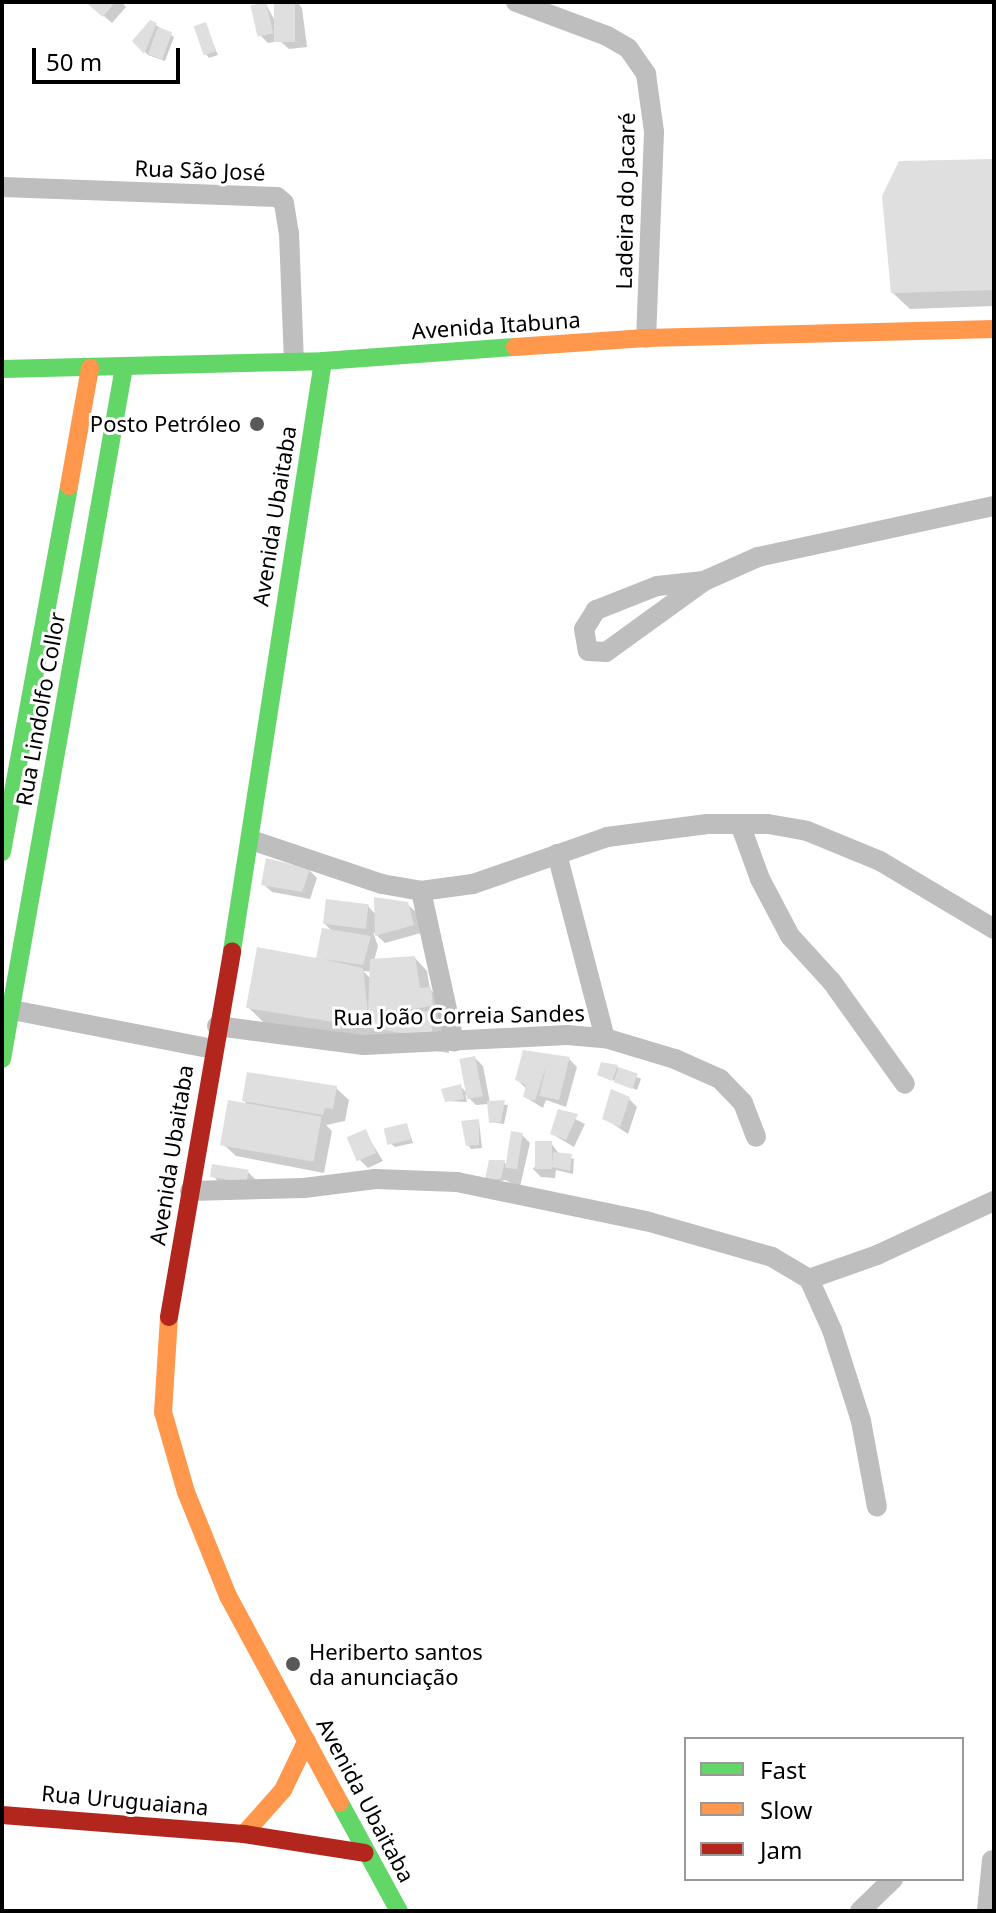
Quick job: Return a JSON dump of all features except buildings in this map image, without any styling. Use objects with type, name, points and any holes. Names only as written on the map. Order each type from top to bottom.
[{"type":"main road","name":"Avenida Itabuna","points":[[2,369],[323,361],[646,338],[994,329]]},
{"type":"main road","name":"Avenida Ubaitaba","points":[[323,361],[251,840],[169,1310],[163,1412],[186,1492],[228,1596],[399,1911]]},
{"type":"main road","name":"Rua Lindolfo Collor","points":[[2,1059],[7,1010],[124,367]]},
{"type":"main road","name":"Rua Lindolfo Collor","points":[[2,852],[90,368]]},
{"type":"main road","points":[[244,1834],[283,1790],[307,1740]]},
{"type":"main road","name":"Rua Uruguaiana","points":[[2,1815],[244,1834],[365,1853]]},
{"type":"street","name":"Ladeira do Jacaré","points":[[516,2],[618,42],[639,59],[646,74],[654,132],[646,338]]},
{"type":"street","name":"Rua São José","points":[[2,187],[277,197],[284,203],[289,233],[294,361]]},
{"type":"street","points":[[704,581],[657,586],[596,610],[584,629],[588,651],[606,652],[704,581],[758,557],[994,506]]},
{"type":"street","points":[[251,840],[382,884],[421,891],[473,884],[607,837],[740,824],[807,831],[913,879],[994,929]]},
{"type":"street","points":[[740,824],[790,936],[832,982],[905,1084]]},
{"type":"street","points":[[557,854],[605,1038]]},
{"type":"street","points":[[421,891],[454,1041]]},
{"type":"street","points":[[7,1010],[213,1049]]},
{"type":"street","name":"Rua João Correia Sandes","points":[[217,1026],[364,1045],[567,1035],[605,1038],[675,1059],[720,1079],[743,1103],[756,1137]]},
{"type":"street","points":[[190,1191],[304,1188],[375,1179],[457,1182],[646,1221],[772,1257],[809,1279],[832,1330],[861,1421],[877,1507]]},
{"type":"street","points":[[809,1279],[877,1255],[994,1201]]},
{"type":"street","points":[[987,1911],[992,1860]]},
{"type":"street","points":[[860,1911],[891,1881]]},
{"type":"traffic: fast","points":[[2,369],[323,361],[515,347]]},
{"type":"traffic: fast","points":[[232,951],[323,361]]},
{"type":"traffic: fast","points":[[2,1059],[124,367]]},
{"type":"traffic: fast","points":[[2,852],[69,486]]},
{"type":"traffic: fast","points":[[340,1803],[399,1911]]},
{"type":"traffic: slow","points":[[515,347],[646,338],[994,329]]},
{"type":"traffic: slow","points":[[69,486],[90,368]]},
{"type":"traffic: slow","points":[[169,1317],[163,1412],[186,1492],[228,1596],[340,1803]]},
{"type":"traffic: slow","points":[[244,1834],[283,1790],[307,1740]]},
{"type":"traffic: jam","points":[[169,1317],[232,951]]},
{"type":"traffic: jam","points":[[2,1815],[244,1834],[365,1853]]},
{"type":"place","name":"Posto Petróleo","points":[[257,424]]},
{"type":"place","name":"Heriberto santos da anunciação","points":[[293,1664]]}]
